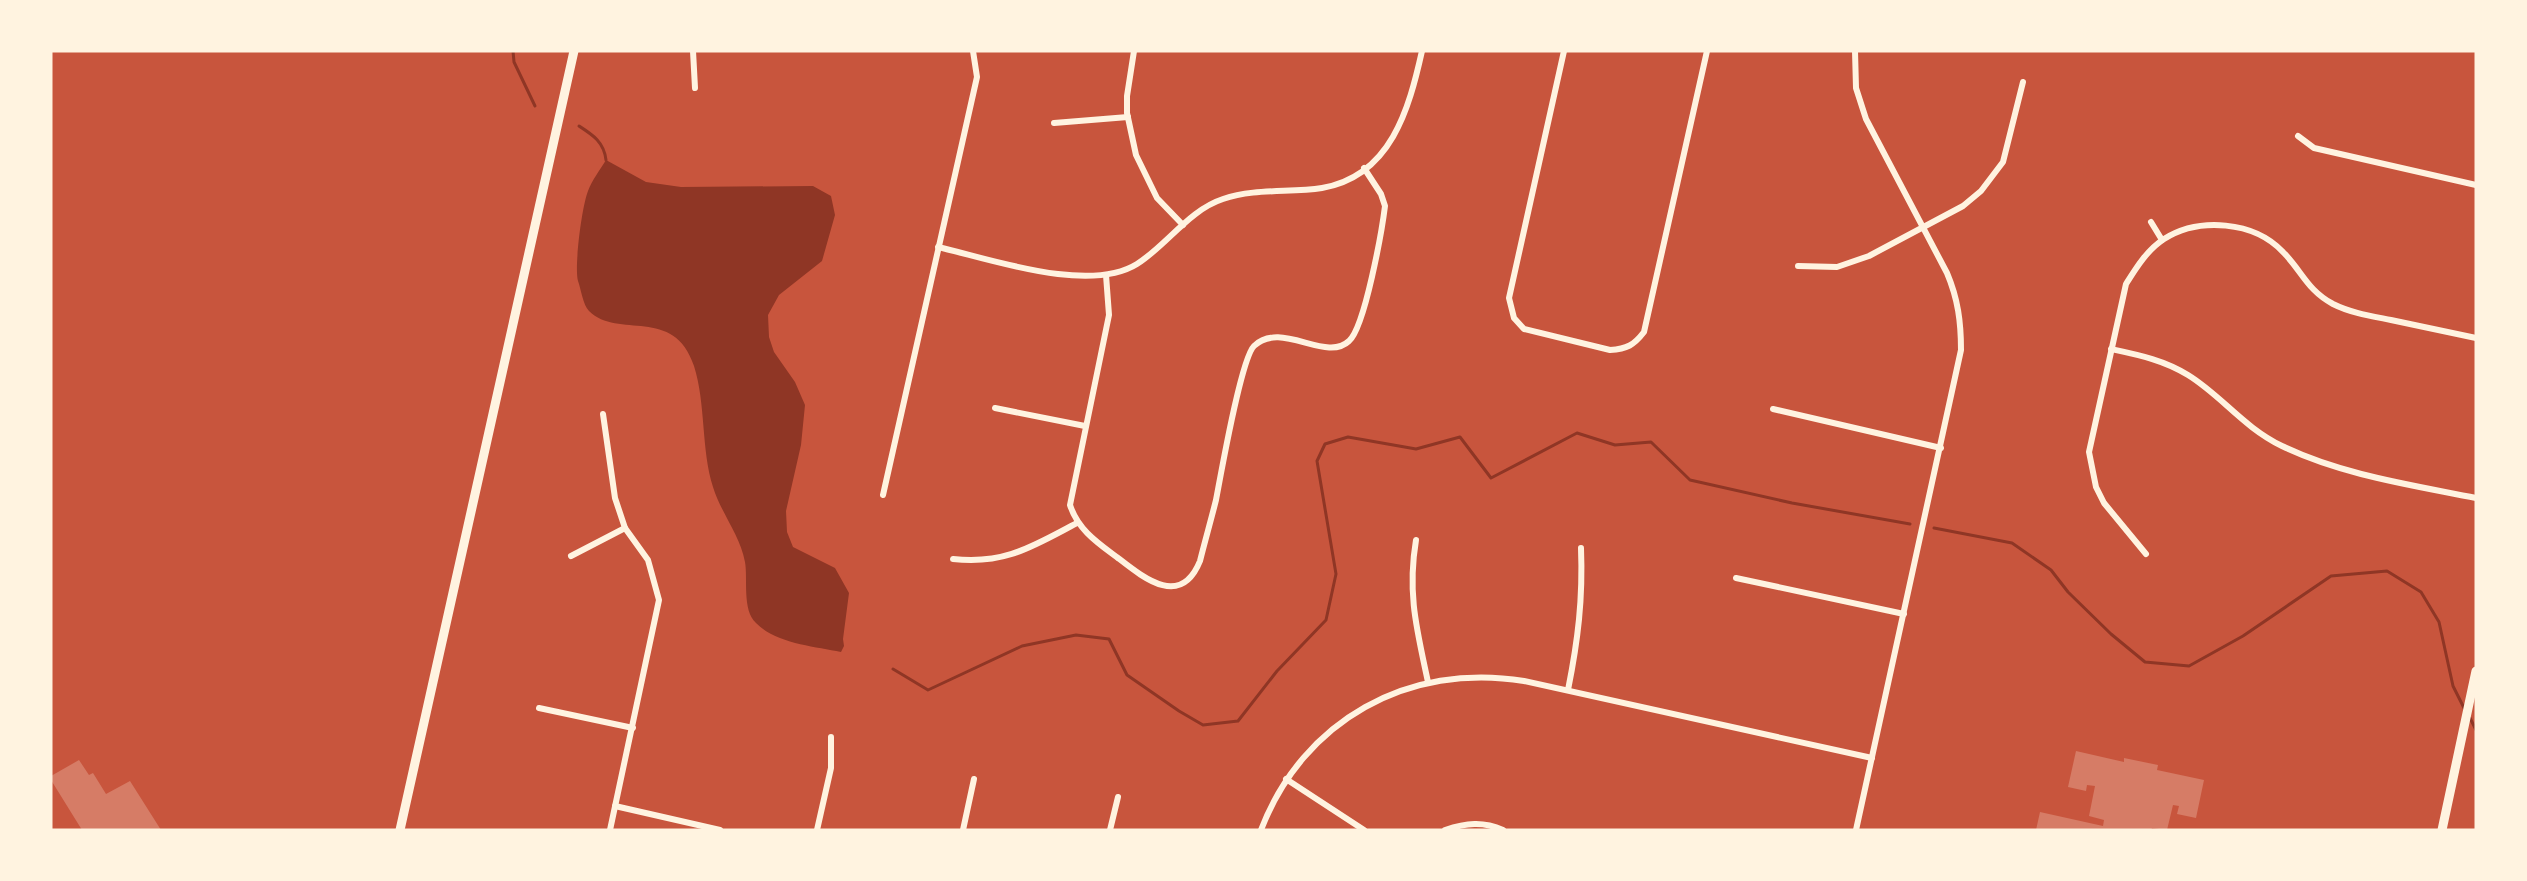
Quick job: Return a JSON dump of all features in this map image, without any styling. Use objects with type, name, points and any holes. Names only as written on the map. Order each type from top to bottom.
[{"type":"main road","points":[[400,830],[574,51]]},
{"type":"main road","points":[[2442,830],[2475,674]]},
{"type":"street","points":[[693,51],[694,88]]},
{"type":"street","points":[[883,495],[976,77],[973,51]]},
{"type":"street","points":[[1134,51],[1126,96],[1136,155],[1157,198],[1183,225]]},
{"type":"street","points":[[938,247],[1051,273],[1081,277],[1106,275],[1136,265],[1204,207],[1223,198],[1256,192],[1323,187],[1351,178],[1378,158],[1400,127],[1408,106],[1422,51]]},
{"type":"street","points":[[1564,51],[1509,298],[1514,318],[1524,329],[1610,350],[1623,349],[1635,344],[1644,332],[1707,51]]},
{"type":"street","points":[[1855,51],[1856,88],[1866,118],[1953,288],[1961,321],[1961,350],[1941,448],[1857,830]]},
{"type":"street","points":[[1798,266],[1837,267],[1869,256],[1963,206],[1981,191],[2002,162],[2023,82]]},
{"type":"street","points":[[1054,123],[1128,117]]},
{"type":"street","points":[[2298,136],[2314,148],[2476,185]]},
{"type":"street","points":[[1106,275],[1109,315],[1070,505],[1077,523],[1091,537],[1153,583],[1174,586],[1186,582],[1195,573],[1200,561],[1252,347],[1264,339],[1278,336],[1326,347],[1339,347],[1350,341],[1362,315],[1384,206],[1381,194],[1364,168]]},
{"type":"street","points":[[2151,222],[2162,240]]},
{"type":"street","points":[[2146,554],[2104,503],[2091,468],[2089,452],[2126,284],[2138,264],[2162,240],[2178,232],[2213,224],[2250,231],[2284,252],[2317,295],[2336,305],[2358,313],[2476,338]]},
{"type":"street","points":[[2111,349],[2157,359],[2189,375],[2254,430],[2281,446],[2346,470],[2476,498]]},
{"type":"street","points":[[995,408],[1085,426]]},
{"type":"street","points":[[1773,409],[1941,448]]},
{"type":"street","points":[[603,414],[615,498],[625,528],[648,560],[659,600],[610,830]]},
{"type":"street","points":[[953,559],[974,561],[1008,557],[1077,523]]},
{"type":"street","points":[[572,556],[625,528]]},
{"type":"street","points":[[1416,540],[1412,564],[1411,597],[1428,682]]},
{"type":"street","points":[[1568,690],[1578,640],[1582,583],[1581,548]]},
{"type":"street","points":[[1736,578],[1904,614]]},
{"type":"street","points":[[1261,830],[1267,813],[1286,779],[1337,725],[1363,708],[1392,694],[1428,682],[1475,676],[1502,677],[1568,690],[1872,758]]},
{"type":"street","points":[[538,708],[633,728]]},
{"type":"street","points":[[817,830],[831,768],[831,737]]},
{"type":"street","points":[[963,830],[974,779]]},
{"type":"street","points":[[1286,779],[1364,830]]},
{"type":"street","points":[[1110,830],[1118,797]]},
{"type":"street","points":[[615,806],[720,830]]},
{"type":"street","points":[[1445,830],[1464,824],[1484,823],[1503,830]]},
{"type":"shaded area","points":[[606,160],[646,182],[681,187],[813,186],[831,196],[835,215],[822,261],[779,295],[768,315],[769,337],[774,352],[795,382],[805,405],[801,445],[786,511],[787,532],[793,547],[835,568],[849,593],[844,646],[841,652],[808,646],[774,636],[756,623],[752,617],[747,602],[743,552],[713,487],[709,472],[698,381],[685,347],[673,336],[660,329],[601,319],[589,311],[585,305],[577,274],[581,222],[588,191]]},
{"type":"building","points":[[2076,751],[2124,762],[2124,758],[2158,765],[2157,770],[2204,780],[2196,818],[2177,814],[2179,806],[2173,805],[2167,830],[2152,828],[2151,830],[2036,830],[2040,812],[2103,826],[2104,820],[2089,816],[2095,786],[2087,785],[2086,791],[2068,787]]},
{"type":"building","points":[[79,760],[89,775],[93,773],[106,794],[130,781],[161,830],[82,830],[51,780],[51,776]]},
{"type":"waterway","points":[[513,51],[514,62],[535,106]]},
{"type":"waterway","points":[[579,126],[600,144],[606,160]]},
{"type":"waterway","points":[[893,669],[928,690],[1022,646],[1076,635],[1109,639],[1127,675],[1179,711],[1203,725],[1238,721],[1277,671],[1326,620],[1336,574],[1317,461],[1325,444],[1348,437],[1416,449],[1460,437],[1491,478],[1577,433],[1615,445],[1651,442],[1690,480],[1792,503],[1910,524]]},
{"type":"waterway","points":[[1934,528],[2012,543],[2051,570],[2068,592],[2111,634],[2145,662],[2189,666],[2243,636],[2331,576],[2387,571],[2421,592],[2439,622],[2453,686],[2465,710]]},
{"type":"waterway","points":[[2470,718],[2476,730]]}]
